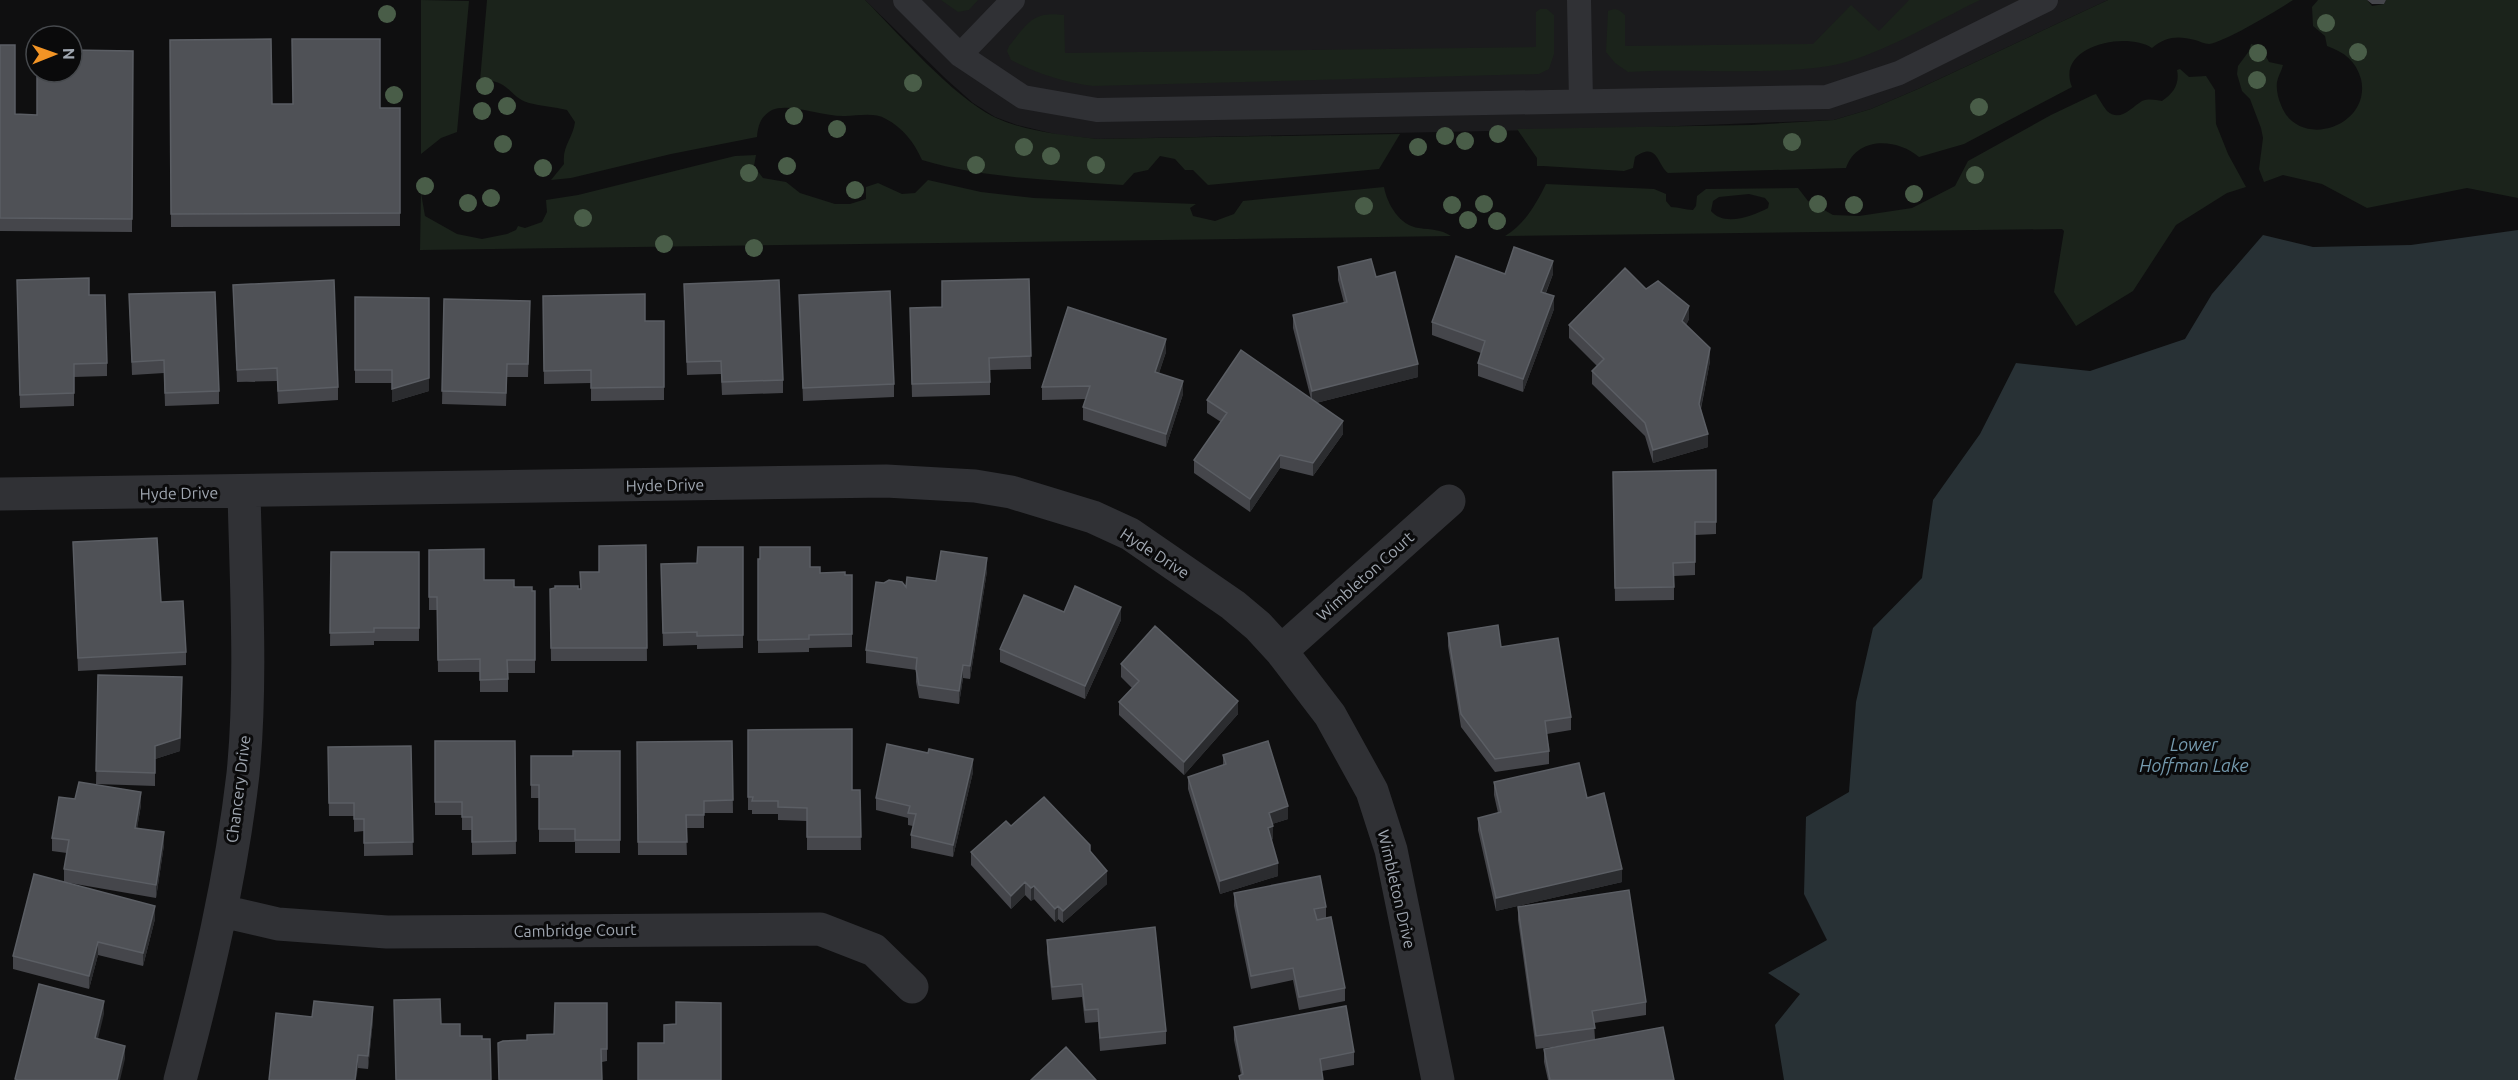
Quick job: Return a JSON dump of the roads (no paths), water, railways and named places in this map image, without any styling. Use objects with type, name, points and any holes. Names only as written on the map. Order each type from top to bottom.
[{"type":"street","name":"Hyde Drive","points":[[0,494],[886,481],[975,486],[1011,492],[1093,517],[1130,534],[1233,604],[1281,651]]},
{"type":"street","name":"Chancery Drive","points":[[180,1080],[210,968],[222,910],[243,774],[247,718],[244,492]]},
{"type":"street","name":"Wimbleton Court","points":[[1281,651],[1449,501]]},
{"type":"street","name":"Wimbleton Drive","points":[[1281,651],[1330,715],[1371,791],[1391,850],[1438,1080]]},
{"type":"street","name":"Cambridge Court","points":[[222,910],[278,924],[387,932],[820,929],[874,950],[912,987]]},
{"type":"lane","points":[[905,0],[960,55],[1023,97],[1097,110],[1827,97],[1899,73],[2046,0]]},
{"type":"lane","points":[[960,55],[1013,0]]},
{"type":"lane","points":[[1579,0],[1581,101]]},
{"type":"water","name":"Lower Hoffman Lake","points":[[2518,230],[2518,1080],[1784,1080],[1775,1025],[1800,994],[1768,973],[1827,940],[1804,894],[1806,817],[1849,792],[1856,702],[1873,628],[1922,578],[1933,500],[1980,434],[2016,363],[2090,371],[2185,339],[2212,294],[2263,235],[2313,247],[2411,245]]}]
